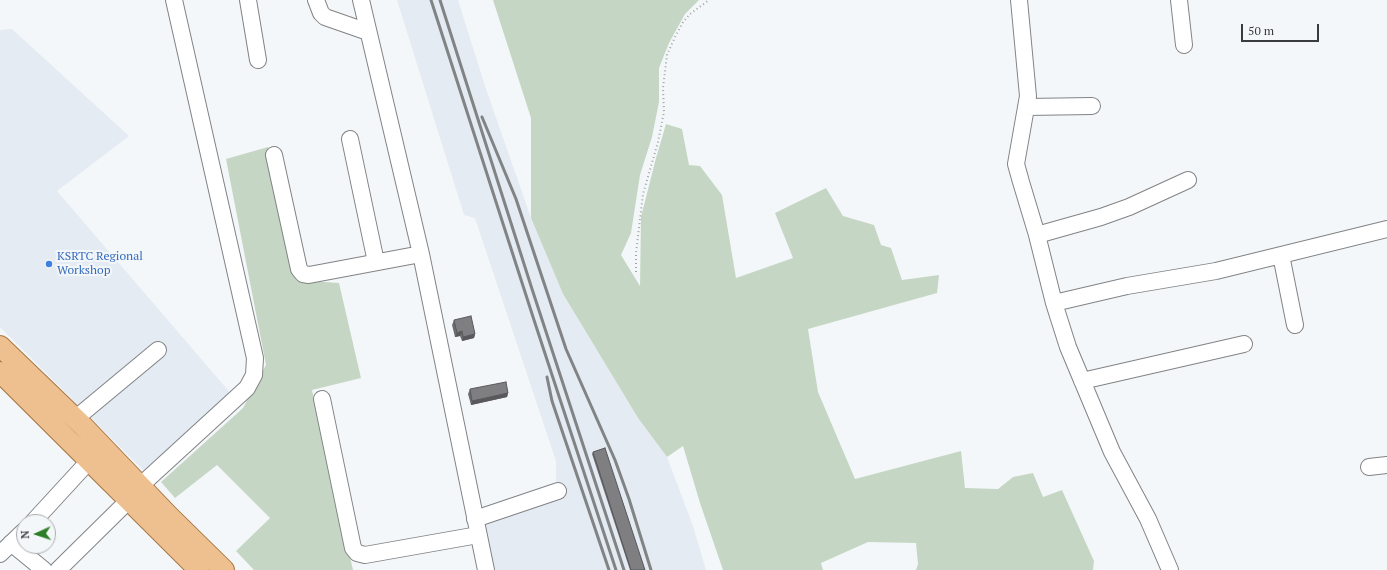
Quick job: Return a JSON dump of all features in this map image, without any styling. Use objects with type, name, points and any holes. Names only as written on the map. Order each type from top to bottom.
[{"type":"main road","points":[[0,346],[78,422],[134,493],[199,570]]},
{"type":"main road","points":[[0,372],[89,460],[134,493],[224,570]]},
{"type":"main road","points":[[67,439],[78,422]]},
{"type":"street","points":[[58,570],[134,493],[247,388],[254,375],[255,358],[174,0]]},
{"type":"street","points":[[248,0],[258,60]]},
{"type":"street","points":[[316,0],[321,13],[325,17],[368,32]]},
{"type":"street","points":[[361,0],[421,254],[486,570]]},
{"type":"street","points":[[1019,0],[1028,96],[1016,164],[1038,235],[1054,303],[1068,346],[1112,452],[1148,519],[1170,570]]},
{"type":"street","points":[[1179,0],[1184,45]]},
{"type":"street","points":[[1026,107],[1092,106]]},
{"type":"street","points":[[350,139],[376,262]]},
{"type":"street","points":[[274,155],[299,269],[303,274],[309,275],[421,254]]},
{"type":"street","points":[[1038,235],[1101,217],[1129,207],[1188,180]]},
{"type":"street","points":[[1054,303],[1127,286],[1216,271],[1387,229]]},
{"type":"street","points":[[1281,255],[1295,325]]},
{"type":"street","points":[[1082,381],[1244,344]]},
{"type":"street","points":[[78,422],[158,350]]},
{"type":"street","points":[[322,399],[353,548],[357,553],[365,555],[478,535]]},
{"type":"street","points":[[39,514],[89,460]]},
{"type":"street","points":[[1369,467],[1387,465]]},
{"type":"street","points":[[475,519],[558,491]]},
{"type":"street","points":[[16,539],[5,549],[44,570]]},
{"type":"path","points":[[636,272],[636,253],[643,194],[658,142],[664,112],[663,88],[667,55],[674,37],[683,22],[690,14],[709,0]]},
{"type":"shaded area","points":[[397,0],[458,0],[485,86],[531,218],[563,294],[638,418],[667,457],[693,526],[706,570],[494,570],[480,515],[556,490],[556,461],[475,218],[464,215]]},
{"type":"shaded area","points":[[12,29],[129,136],[57,191],[233,396],[149,476],[0,327],[0,30]]},
{"type":"green space","points":[[493,0],[699,0],[685,14],[669,43],[659,68],[659,102],[652,137],[640,175],[631,233],[621,255],[640,286],[641,217],[666,124],[682,129],[689,165],[700,166],[722,195],[736,278],[793,258],[775,213],[826,188],[843,216],[874,225],[881,245],[891,248],[902,280],[939,275],[937,293],[808,329],[818,392],[855,479],[961,451],[965,488],[998,489],[1013,477],[1033,473],[1043,497],[1062,490],[1094,561],[1093,570],[916,570],[918,564],[916,543],[868,542],[821,563],[823,570],[723,570],[700,503],[683,446],[667,457],[638,418],[563,294],[531,218],[531,118]]},
{"type":"green space","points":[[268,147],[296,280],[339,283],[361,378],[312,390],[353,570],[254,570],[236,551],[270,518],[217,465],[175,498],[161,482],[243,408],[266,365],[226,159]]},
{"type":"building","points":[[471,316],[475,334],[463,337],[462,331],[457,333],[454,320]]},
{"type":"building","points":[[506,382],[508,393],[472,401],[470,389]]},
{"type":"building","points":[[605,448],[645,570],[631,570],[593,452]]},
{"type":"railway","points":[[431,0],[616,570]]},
{"type":"railway","points":[[440,0],[532,289],[624,570]]},
{"type":"railway","points":[[482,117],[516,199],[566,349],[615,460],[651,570]]},
{"type":"railway","points":[[547,377],[552,401],[609,570]]},
{"type":"place","name":"KSRTC Regional Workshop","points":[[49,264]]}]
